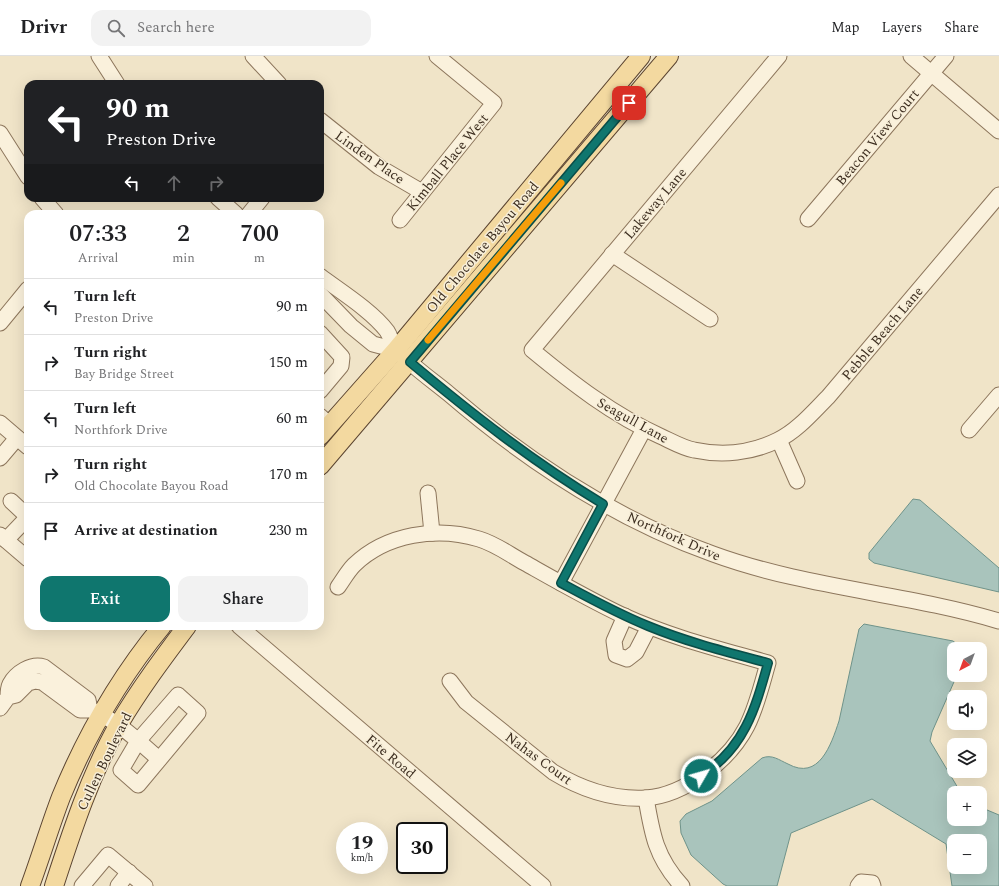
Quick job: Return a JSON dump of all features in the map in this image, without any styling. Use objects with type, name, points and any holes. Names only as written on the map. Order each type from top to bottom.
[{"type":"main road","name":"Old Chocolate Bayou Road","points":[[324,425],[396,350],[641,56]]},
{"type":"main road","name":"Old Chocolate Bayou Road","points":[[324,461],[669,56]]},
{"type":"main road","name":"Cullen Boulevard","points":[[30,886],[62,796],[96,712],[159,630]]},
{"type":"main road","name":"Cullen Boulevard","points":[[54,886],[81,804],[119,725],[160,662],[184,630]]},
{"type":"street","points":[[99,56],[114,80]]},
{"type":"street","points":[[253,56],[275,80]]},
{"type":"street","name":"Kimball Place West","points":[[400,220],[494,103],[437,56]]},
{"type":"street","name":"Lakeway Lane","points":[[532,350],[779,56]]},
{"type":"street","points":[[911,56],[999,131]]},
{"type":"street","name":"Beacon View Court","points":[[808,219],[946,56]]},
{"type":"street","name":"Linden Place","points":[[324,125],[379,167],[422,192]]},
{"type":"street","points":[[2,142],[24,172]]},
{"type":"street","name":"Pebble Beach Lane","points":[[749,451],[779,440],[812,414],[999,195]]},
{"type":"street","points":[[46,202],[52,210]]},
{"type":"street","points":[[222,202],[232,210]]},
{"type":"street","points":[[252,210],[259,202]]},
{"type":"street","points":[[612,254],[710,319]]},
{"type":"street","name":"Northfork Drive","points":[[324,279],[361,306],[387,331],[396,350],[463,406],[530,458],[603,504],[712,554],[756,568],[797,580],[904,599],[999,621]]},
{"type":"street","points":[[0,323],[24,294]]},
{"type":"street","name":"Northfork Drive","points":[[324,304],[373,344],[396,350]]},
{"type":"street","points":[[324,337],[342,357],[341,366],[324,386]]},
{"type":"street","name":"Seagull Lane","points":[[532,350],[595,399],[644,429],[694,450],[730,453],[749,451]]},
{"type":"street","points":[[969,430],[999,395]]},
{"type":"street","points":[[0,423],[22,442],[0,458]]},
{"type":"street","points":[[561,583],[644,429]]},
{"type":"street","points":[[779,440],[798,481]]},
{"type":"street","points":[[428,493],[432,533]]},
{"type":"street","points":[[11,501],[24,513]]},
{"type":"street","points":[[24,519],[3,538],[24,555]]},
{"type":"street","points":[[338,587],[353,566],[370,552],[408,536],[432,533],[456,534],[479,539],[500,548],[561,583],[649,627],[636,652],[627,660],[616,656],[614,641],[625,616]]},
{"type":"street","name":"Nahas Court","points":[[450,681],[466,702],[553,772],[568,781],[596,792],[614,796],[646,798],[669,792],[692,782],[710,771],[727,754],[740,737],[752,714],[768,663],[700,645],[649,627]]},
{"type":"street","name":"Fite Road","points":[[244,630],[543,886]]},
{"type":"street","points":[[4,702],[16,694],[27,676],[67,692],[80,710],[96,712],[119,725],[159,759]]},
{"type":"street","points":[[178,695],[198,713],[138,785],[121,770],[138,741],[178,695]]},
{"type":"street","points":[[646,798],[654,842],[663,860],[682,886]]},
{"type":"street","points":[[82,886],[108,855],[145,886]]},
{"type":"street","points":[[118,886],[129,872]]},
{"type":"street","points":[[858,886],[861,882],[872,883],[873,886]]},
{"type":"water","points":[[913,499],[920,500],[999,568],[999,592],[874,563],[869,559],[869,553]]},
{"type":"water","points":[[864,624],[954,642],[947,642],[947,682],[954,682],[950,690],[947,690],[947,698],[932,732],[930,741],[947,770],[947,778],[952,778],[957,786],[947,786],[947,826],[987,826],[987,810],[999,815],[999,886],[952,886],[950,874],[987,874],[987,834],[947,834],[947,851],[946,844],[872,799],[791,833],[777,886],[727,886],[691,855],[681,833],[680,821],[686,814],[712,801],[762,758],[772,757],[799,768],[808,768],[816,764],[828,750],[839,721],[859,629]]},
{"type":"slow traffic","points":[[428,340],[561,183]]},
{"type":"route","points":[[629,103],[410,362],[500,436],[536,462],[603,504],[561,583],[601,605],[649,627],[700,645],[768,663],[755,707],[738,741],[710,771],[701,776]]}]
